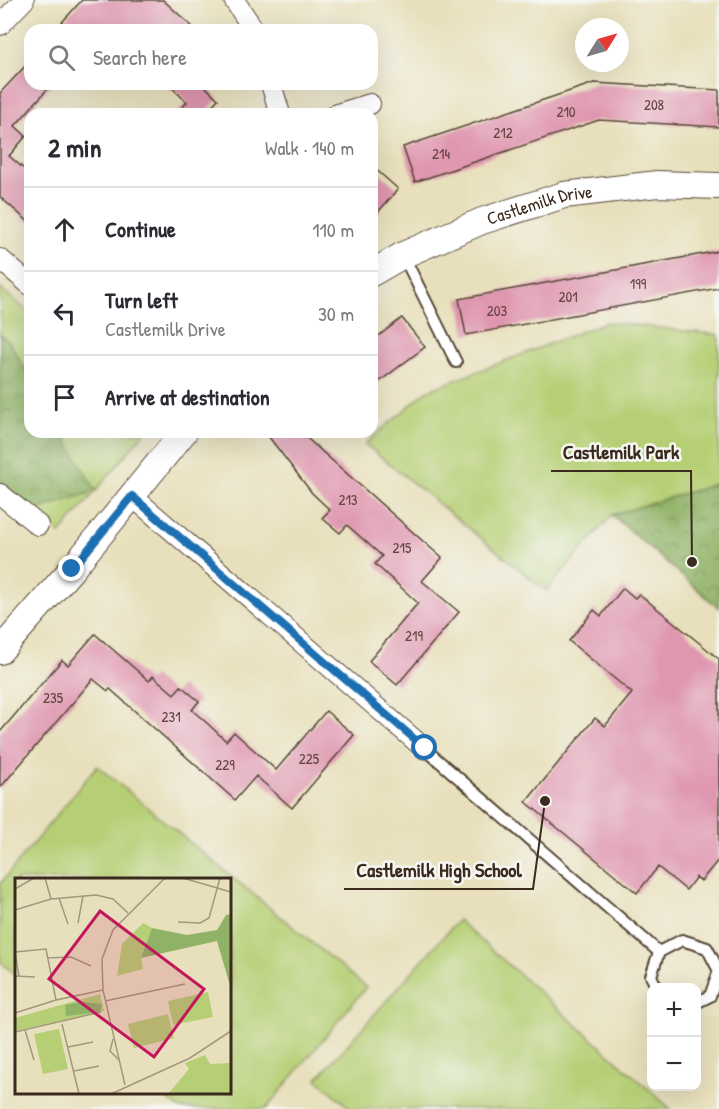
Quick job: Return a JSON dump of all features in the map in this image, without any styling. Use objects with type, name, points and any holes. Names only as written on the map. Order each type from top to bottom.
[{"type":"street","points":[[0,25],[24,0]]},
{"type":"street","points":[[234,0],[250,24]]},
{"type":"street","points":[[273,90],[278,108]]},
{"type":"street","points":[[357,108],[370,104]]},
{"type":"street","name":"Castlemilk Drive","points":[[378,270],[403,255],[482,221],[564,195],[657,184],[719,186]]},
{"type":"street","points":[[0,259],[24,280]]},
{"type":"street","points":[[0,651],[179,438]]},
{"type":"street","points":[[0,494],[38,525]]},
{"type":"street","points":[[132,496],[425,748]]},
{"type":"lane","points":[[403,255],[456,362]]},
{"type":"lane","points":[[425,748],[659,952]]},
{"type":"lane","points":[[655,983],[651,976],[659,952],[682,940],[707,948],[718,971],[710,996],[701,1000]]},
{"type":"green space","points":[[0,288],[24,308],[24,438],[140,438],[60,534],[0,484]]},
{"type":"green space","points":[[606,322],[719,335],[719,483],[612,515],[546,591],[365,444],[372,438],[378,438],[378,433],[427,391]]},
{"type":"green space","points":[[0,334],[10,343],[24,367],[24,438],[65,438],[96,491],[33,511],[0,481]]},
{"type":"green space","points":[[719,483],[719,608],[612,515]]},
{"type":"green space","points":[[97,766],[366,987],[266,1109],[180,1109],[161,1094],[231,1094],[231,878],[15,878],[15,974],[0,961],[0,884]]},
{"type":"green space","points":[[458,920],[647,1088],[647,1091],[651,1091],[671,1109],[351,1109],[317,1079]]},
{"type":"building","points":[[82,0],[163,0],[189,24],[60,24]]},
{"type":"building","points":[[24,67],[24,90],[47,90],[31,108],[24,108],[24,116],[15,126],[24,134],[24,138],[9,156],[24,169],[24,218],[0,197],[0,93]]},
{"type":"building","points":[[594,83],[719,90],[719,127],[599,120],[415,182],[403,147]]},
{"type":"building","points":[[174,90],[209,90],[218,99],[210,108],[182,108],[187,102]]},
{"type":"building","points":[[378,171],[398,189],[378,212]]},
{"type":"building","points":[[719,251],[719,288],[466,335],[459,299]]},
{"type":"building","points":[[402,318],[425,347],[378,382],[378,336]]},
{"type":"building","points":[[270,438],[307,438],[442,558],[422,581],[459,612],[397,685],[369,661],[418,603],[375,564],[382,556],[347,525],[340,533],[322,518],[330,510],[312,493]]},
{"type":"building","points":[[623,588],[635,598],[639,594],[719,659],[719,859],[701,881],[696,877],[686,890],[658,867],[637,893],[526,802],[595,718],[605,726],[632,693],[569,641],[594,610],[601,616]]},
{"type":"building","points":[[95,634],[149,681],[153,676],[174,694],[181,686],[199,701],[192,710],[226,741],[234,732],[276,770],[326,711],[354,735],[292,808],[256,776],[235,800],[110,689],[108,691],[93,679],[0,788],[0,732],[62,660],[68,665]]},
{"type":"place","name":"Castlemilk Park","points":[[692,562]]},
{"type":"place","name":"Castlemilk High School","points":[[545,801]]},
{"type":"route","points":[[72,569],[132,496],[425,748]]}]
